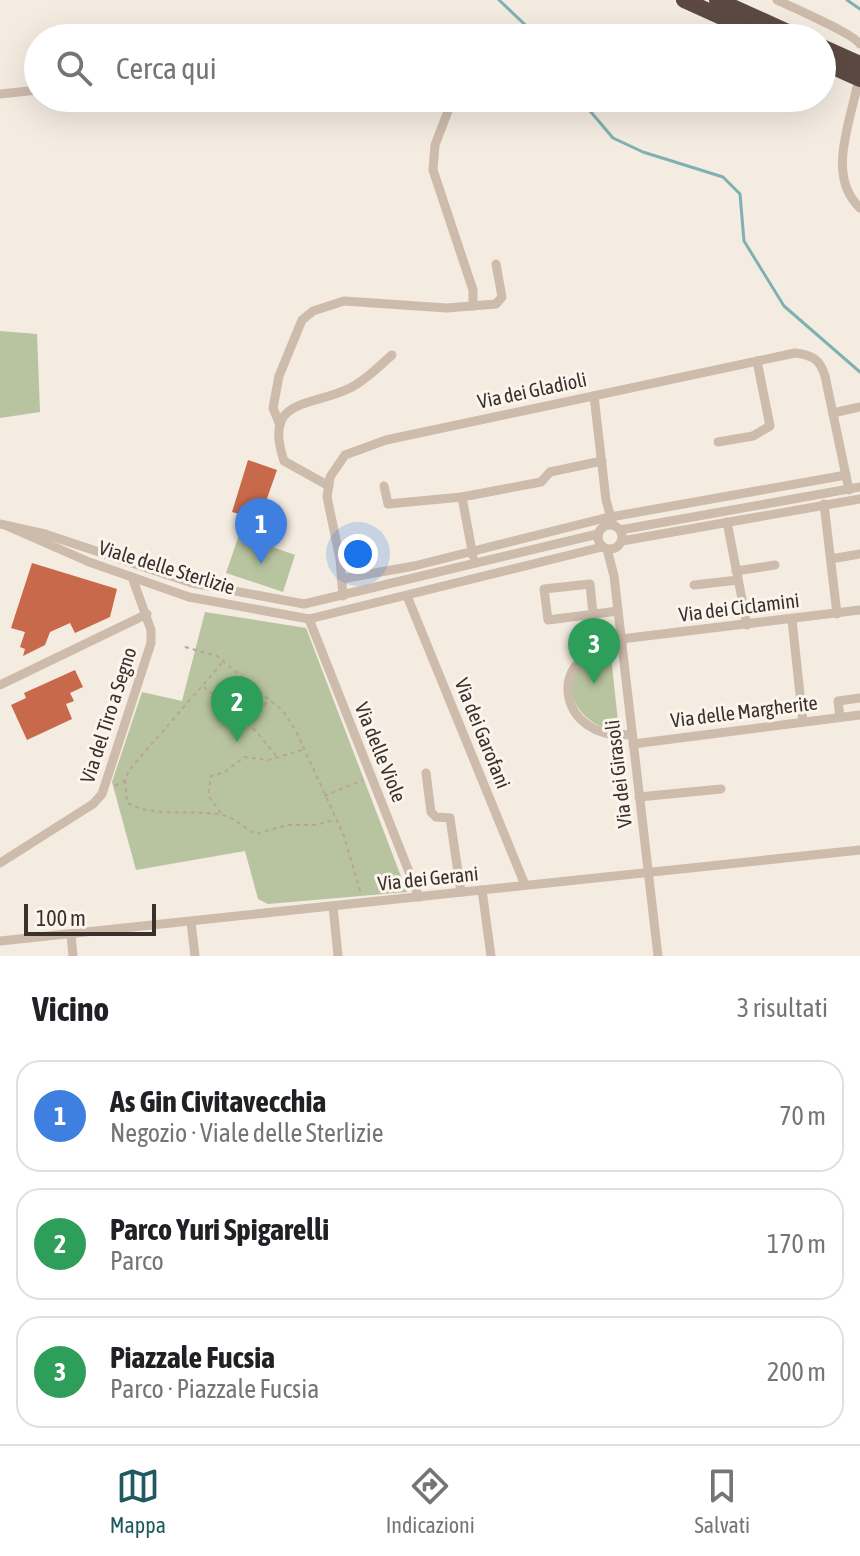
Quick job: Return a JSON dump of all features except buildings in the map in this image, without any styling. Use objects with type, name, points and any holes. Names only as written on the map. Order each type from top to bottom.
[{"type":"highway","points":[[684,0],[737,24]]},
{"type":"highway","points":[[717,0],[770,24]]},
{"type":"highway","points":[[836,53],[860,64]]},
{"type":"highway","points":[[836,70],[858,83]]},
{"type":"street","points":[[777,0],[822,24]]},
{"type":"street","points":[[836,29],[853,35],[860,44]]},
{"type":"street","points":[[858,83],[843,155],[842,178],[844,190],[860,208]]},
{"type":"street","points":[[0,94],[24,91]]},
{"type":"street","points":[[448,112],[435,145],[433,170],[473,290],[473,306]]},
{"type":"street","points":[[280,425],[275,420],[273,408],[276,385],[302,320],[313,311],[344,301],[447,308],[500,302],[496,264]]},
{"type":"street","name":"Via dei Gladioli","points":[[329,486],[337,463],[360,446],[795,353],[809,355],[821,362],[849,490]]},
{"type":"street","points":[[343,596],[330,519],[329,486],[284,461],[280,425],[285,412],[296,405],[354,386],[392,355]]},
{"type":"street","points":[[718,442],[753,436],[770,426],[757,361]]},
{"type":"street","points":[[594,396],[608,525]]},
{"type":"street","points":[[833,413],[860,407]]},
{"type":"street","points":[[384,486],[388,504],[462,497],[541,482],[550,472],[602,461]]},
{"type":"street","name":"Viale delle Sterlizie","points":[[341,579],[846,475]]},
{"type":"street","name":"Viale delle Sterlizie","points":[[4,525],[224,591],[304,604],[474,563],[608,525],[860,487]]},
{"type":"street","points":[[462,497],[474,563]]},
{"type":"street","points":[[620,544],[860,499]]},
{"type":"street","points":[[824,504],[837,614]]},
{"type":"street","points":[[727,522],[747,625]]},
{"type":"street","name":"Viale delle Sterlizie","points":[[4,525],[41,543],[189,597],[309,619],[620,544]]},
{"type":"street","name":"Via dei Girasoli","points":[[608,525],[620,544],[614,576]]},
{"type":"street","name":"Via dei Girasoli","points":[[608,525],[604,548],[614,576],[658,956]]},
{"type":"street","points":[[831,559],[860,554]]},
{"type":"street","points":[[694,585],[775,565]]},
{"type":"street","name":"Via del Tiro a Segno","points":[[0,863],[93,804],[102,794],[151,643],[147,614],[132,577]]},
{"type":"street","points":[[593,614],[590,584],[544,589],[548,620],[618,611]]},
{"type":"street","name":"Via dei Garofani","points":[[407,596],[525,885]]},
{"type":"street","name":"Via dei Ciclamini","points":[[632,739],[607,735],[586,724],[571,705],[572,671],[578,659],[593,649],[621,641],[860,610]]},
{"type":"street","points":[[0,685],[147,614]]},
{"type":"street","name":"Via delle Viole","points":[[309,619],[419,897]]},
{"type":"street","points":[[792,620],[803,722]]},
{"type":"street","points":[[840,717],[838,701],[860,698]]},
{"type":"street","name":"Via delle Margherite","points":[[632,739],[860,715]]},
{"type":"street","points":[[426,773],[431,812],[436,817],[450,818],[461,892]]},
{"type":"street","points":[[639,797],[721,789]]},
{"type":"street","name":"Via dei Gerani","points":[[0,941],[860,850]]},
{"type":"street","points":[[482,890],[491,956]]},
{"type":"street","points":[[333,906],[338,956]]},
{"type":"street","points":[[191,922],[195,956]]},
{"type":"street","points":[[71,935],[73,956]]},
{"type":"path","points":[[185,647],[209,653],[224,661],[270,699],[289,721],[351,853],[363,903]]},
{"type":"path","points":[[222,815],[161,812],[132,806],[127,803],[125,780],[129,770],[224,661]]},
{"type":"path","points":[[203,687],[246,722],[278,758]]},
{"type":"path","points":[[246,722],[270,699]]},
{"type":"path","points":[[303,749],[278,758],[260,760],[244,757],[231,769],[211,776],[208,795],[222,815],[245,829],[263,834],[287,825],[315,825],[336,819]]},
{"type":"path","points":[[324,796],[371,776]]},
{"type":"path","points":[[102,794],[125,780]]},
{"type":"green space","points":[[0,331],[37,334],[40,412],[0,418]]},
{"type":"green space","points":[[239,535],[295,555],[283,592],[226,573]]},
{"type":"green space","points":[[205,612],[306,628],[407,892],[268,904],[258,899],[245,851],[136,870],[112,782],[142,692],[182,701]]},
{"type":"green space","points":[[610,647],[619,731],[594,723],[576,704],[572,693],[576,669],[588,656]]},
{"type":"waterway","points":[[499,0],[524,24]]},
{"type":"waterway","points":[[847,0],[860,9]]},
{"type":"waterway","points":[[591,112],[613,138],[643,152],[723,177],[740,194],[744,241],[784,306],[860,372]]},
{"type":"place","name":"As Gin Civitavecchia","points":[[261,564]]},
{"type":"place","name":"Piazzale Fucsia","points":[[594,684]]},
{"type":"place","name":"Parco Yuri Spigarelli","points":[[237,742]]}]
